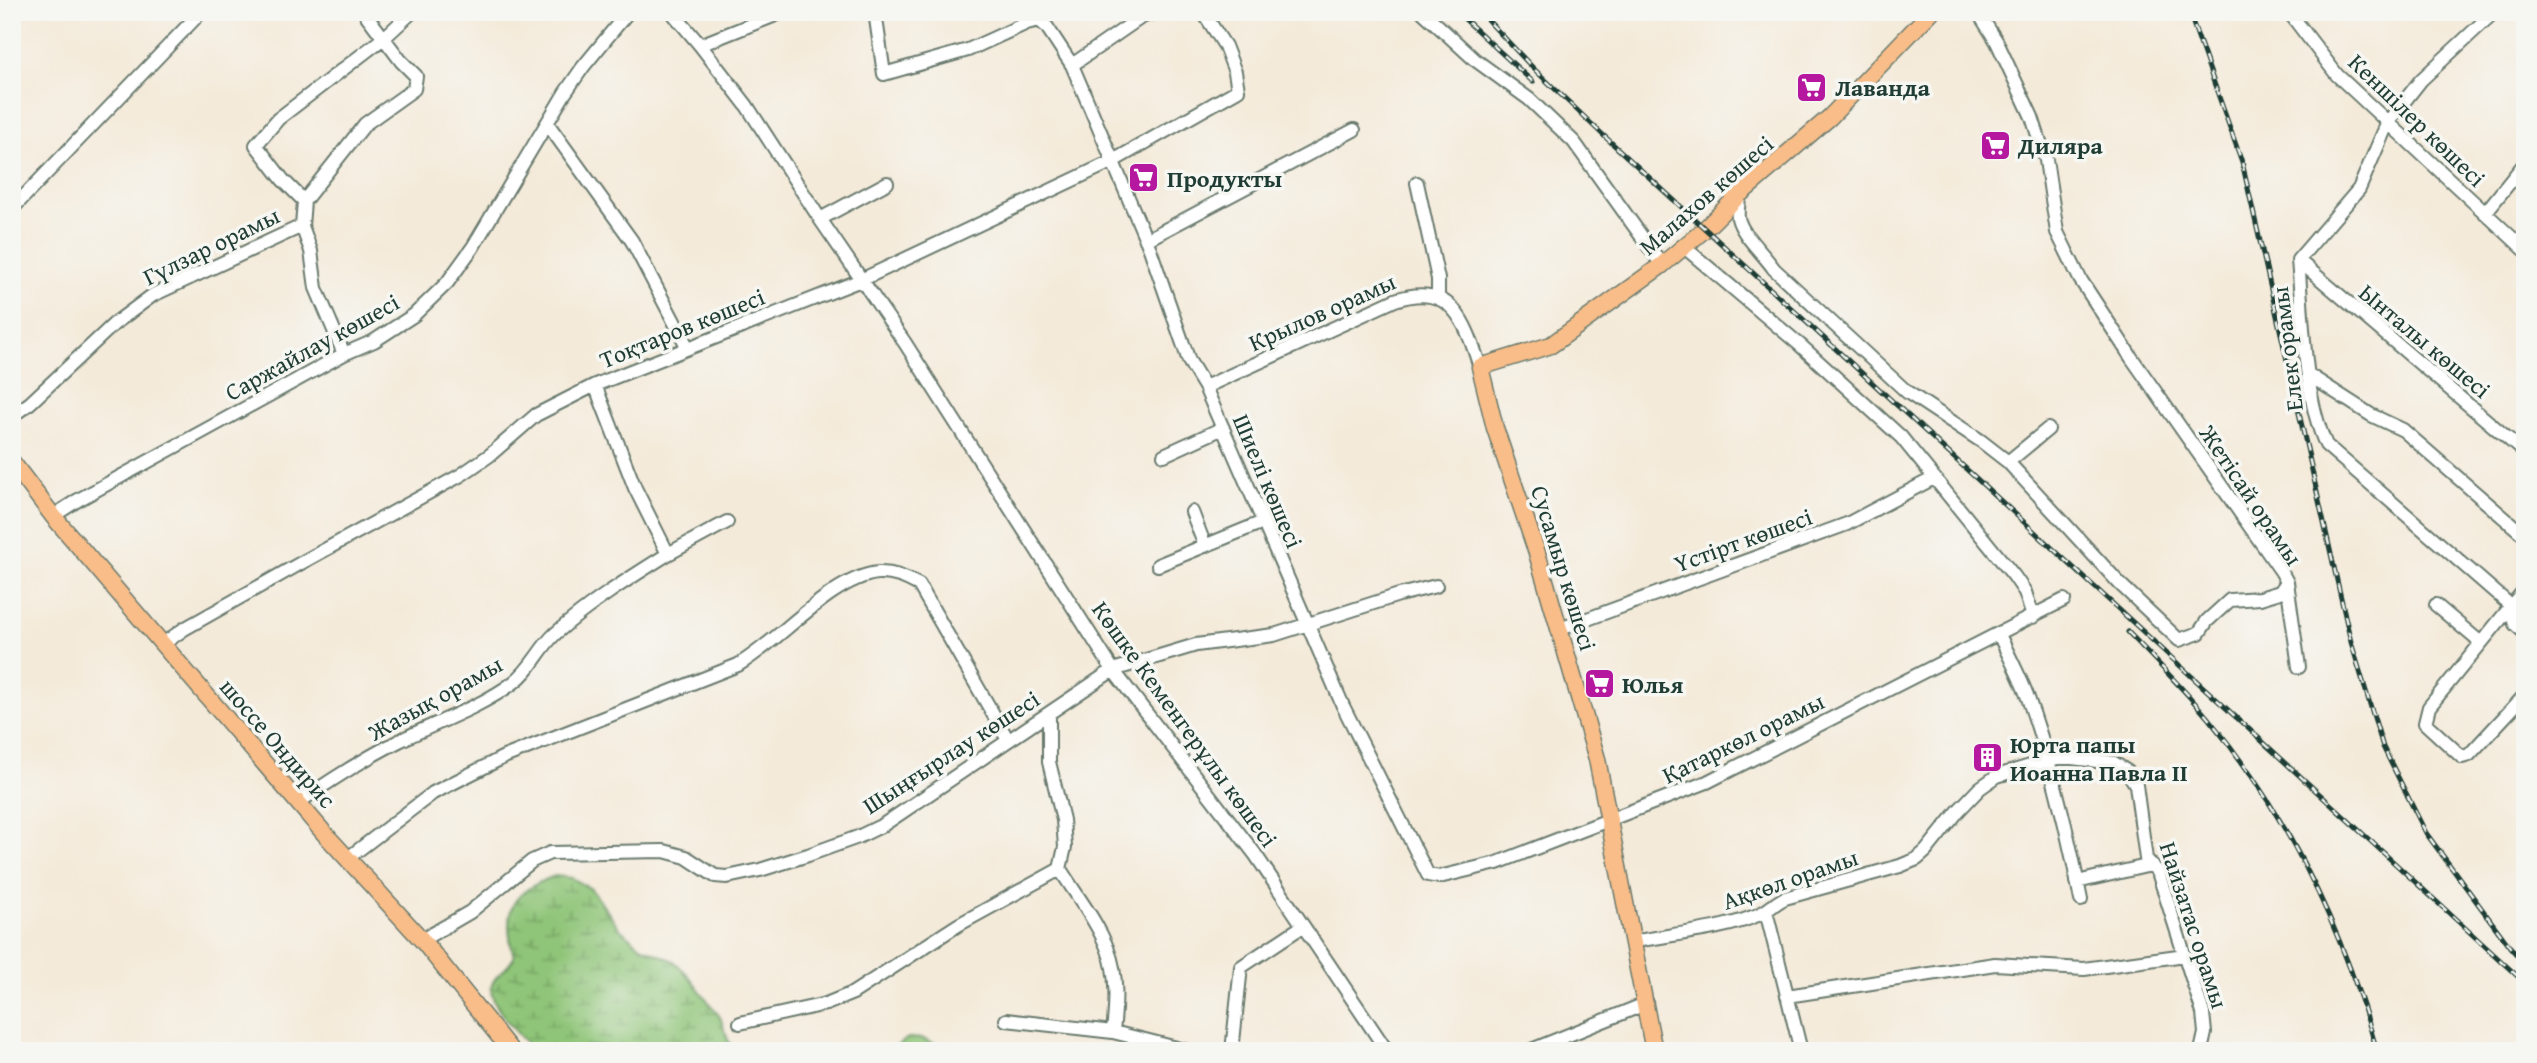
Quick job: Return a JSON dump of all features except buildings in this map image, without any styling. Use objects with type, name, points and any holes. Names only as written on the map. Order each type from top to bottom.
[{"type":"main road","name":"Малахов көшесі","points":[[1480,367],[1551,345],[1662,265],[1830,117],[1931,12]]},
{"type":"main road","name":"Сусамыр көшесі","points":[[1480,367],[1495,428],[1560,629],[1597,759],[1654,1051]]},
{"type":"main road","name":"шоссе Ондирис","points":[[12,462],[53,516],[299,802],[422,940],[511,1051]]},
{"type":"street","points":[[12,20],[15,12]]},
{"type":"street","points":[[12,209],[201,12]]},
{"type":"street","points":[[344,354],[316,288],[311,251],[302,226],[304,201],[365,124],[414,89],[416,76],[401,61],[364,12]]},
{"type":"street","points":[[304,201],[283,180],[256,145],[278,119],[385,37],[412,12]]},
{"type":"street","name":"Саржайлау көшесі","points":[[53,516],[344,354],[374,341],[414,316],[447,283],[473,247],[583,67],[628,12]]},
{"type":"street","name":"Көшке Кеменгерұлы көшесі","points":[[672,12],[747,106],[905,343],[1114,670],[1255,854],[1387,1051]]},
{"type":"street","points":[[701,45],[783,12]]},
{"type":"street","name":"Шиелі көшесі","points":[[875,12],[884,74],[968,50],[1027,23],[1039,20],[1047,27],[1072,65],[1146,240],[1185,352],[1205,387],[1343,706],[1428,876],[1462,873]]},
{"type":"street","points":[[1072,65],[1140,18],[1154,12]]},
{"type":"street","name":"Тоқтаров көшесі","points":[[163,644],[184,629],[289,569],[461,475],[490,455],[536,415],[595,385],[861,280],[1113,161],[1238,90],[1235,72],[1225,46],[1203,12]]},
{"type":"street","points":[[1423,12],[1474,59],[1529,99],[1574,142],[1662,265]]},
{"type":"street","name":"Жетісай орамы","points":[[1739,195],[1738,218],[1749,241],[1759,247],[1774,269],[1908,392],[1981,441],[2008,463],[2120,584],[2179,640],[2199,633],[2207,621],[2230,600],[2260,598],[2280,592],[2287,582],[2080,279],[2057,232],[2046,160],[2032,117],[1997,43],[1978,12]]},
{"type":"street","name":"Кеншілер көшесі","points":[[2289,12],[2337,75],[2525,250]]},
{"type":"street","name":"Елек орамы","points":[[2494,12],[2421,80],[2388,122],[2359,189],[2298,260],[2309,375],[2318,427],[2326,445],[2511,604]]},
{"type":"street","points":[[547,123],[632,240],[688,348]]},
{"type":"street","points":[[1146,240],[1354,130]]},
{"type":"street","points":[[2485,213],[2525,163]]},
{"type":"street","points":[[820,219],[887,183]]},
{"type":"street","points":[[1417,183],[1438,279],[1438,296]]},
{"type":"street","name":"Гүлзар орамы","points":[[12,416],[30,403],[114,324],[153,295],[302,226]]},
{"type":"street","points":[[1683,246],[1800,345],[1900,437],[2014,576],[2025,592],[2033,618]]},
{"type":"street","name":"Ынталы көшесі","points":[[2298,260],[2525,453]]},
{"type":"street","name":"Крылов орамы","points":[[1205,387],[1395,300],[1412,294],[1438,296]]},
{"type":"street","name":"Сусамыр көшесі","points":[[1438,296],[1455,311],[1469,334],[1480,367]]},
{"type":"street","points":[[2309,375],[2371,415],[2403,430],[2525,536]]},
{"type":"street","points":[[595,385],[635,488],[668,554]]},
{"type":"street","points":[[1164,455],[1223,428]]},
{"type":"street","points":[[2008,463],[2048,429]]},
{"type":"street","name":"Үстірт көшесі","points":[[1560,629],[1847,524],[1934,478]]},
{"type":"street","points":[[1192,512],[1205,546]]},
{"type":"street","name":"Жазық орамы","points":[[299,802],[397,742],[487,700],[515,681],[530,667],[552,636],[609,591],[668,554],[727,522]]},
{"type":"street","points":[[1158,565],[1264,522]]},
{"type":"street","points":[[348,858],[433,793],[504,757],[738,665],[849,583],[878,573],[897,575],[919,585],[1008,740]]},
{"type":"street","points":[[2287,582],[2299,667]]},
{"type":"street","points":[[1114,670],[1196,645],[1274,635],[1436,586]]},
{"type":"street","points":[[2525,589],[2428,707],[2425,723],[2462,757],[2469,755],[2525,695]]},
{"type":"street","name":"Қатаркөл орамы","points":[[1462,873],[1497,863],[1707,782],[2064,600]]},
{"type":"street","points":[[2511,604],[2515,624],[2525,633]]},
{"type":"street","points":[[2436,605],[2481,643]]},
{"type":"street","points":[[1998,634],[2027,695],[2048,760],[2081,900]]},
{"type":"street","name":"Шыңғырлау көшесі","points":[[422,940],[470,912],[532,861],[550,853],[664,851],[686,858],[715,876],[727,877],[760,870],[858,837],[883,825],[1114,670]]},
{"type":"street","points":[[1049,713],[1049,762],[1063,820],[1065,848],[1060,869],[1096,925],[1109,951],[1115,982],[1113,1032]]},
{"type":"street","name":"Найзатас орамы","points":[[2048,760],[2072,758],[2114,763],[2128,772],[2136,785],[2146,859],[2158,872],[2203,1013],[2205,1033],[2202,1051]]},
{"type":"street","name":"Ақкөл орамы","points":[[1632,942],[1737,922],[1766,911],[1785,898],[1917,859],[1980,788],[1997,776],[2048,760]]},
{"type":"street","points":[[2077,882],[2151,864]]},
{"type":"street","points":[[740,1023],[825,1004],[853,993],[958,925],[1060,869]]},
{"type":"street","points":[[1766,911],[1801,1051]]},
{"type":"street","points":[[1232,1051],[1241,967],[1303,926]]},
{"type":"street","points":[[1787,996],[1995,964],[2084,970],[2185,955]]},
{"type":"street","points":[[1529,1051],[1645,1004]]},
{"type":"street","points":[[1006,1020],[1113,1032],[1189,1051]]},
{"type":"green space","points":[[555,876],[572,878],[591,889],[621,930],[642,947],[674,961],[720,1017],[728,1040],[736,1051],[644,1051],[591,1046],[577,1051],[534,1051],[505,1018],[493,999],[491,990],[495,979],[514,957],[509,927],[513,905],[528,889]]},
{"type":"green space","points":[[908,1038],[923,1039],[938,1045],[989,1051],[890,1051]]},
{"type":"railway","points":[[1457,12],[1533,82]]},
{"type":"railway","points":[[1480,12],[1533,68],[1602,134],[2525,983]]},
{"type":"railway","points":[[2189,12],[2242,162],[2351,642],[2383,747],[2426,833],[2525,964]]},
{"type":"railway","points":[[2128,632],[2208,718],[2237,755],[2288,834],[2330,918],[2348,962],[2377,1051]]},
{"type":"place","name":"Лаванда","points":[[1812,87]]},
{"type":"place","name":"Диляра","points":[[1995,145]]},
{"type":"place","name":"Продукты","points":[[1144,178]]},
{"type":"place","name":"Юлья","points":[[1599,684]]},
{"type":"place","name":"Юрта папы Иоанна Павла II","points":[[1987,758]]}]
